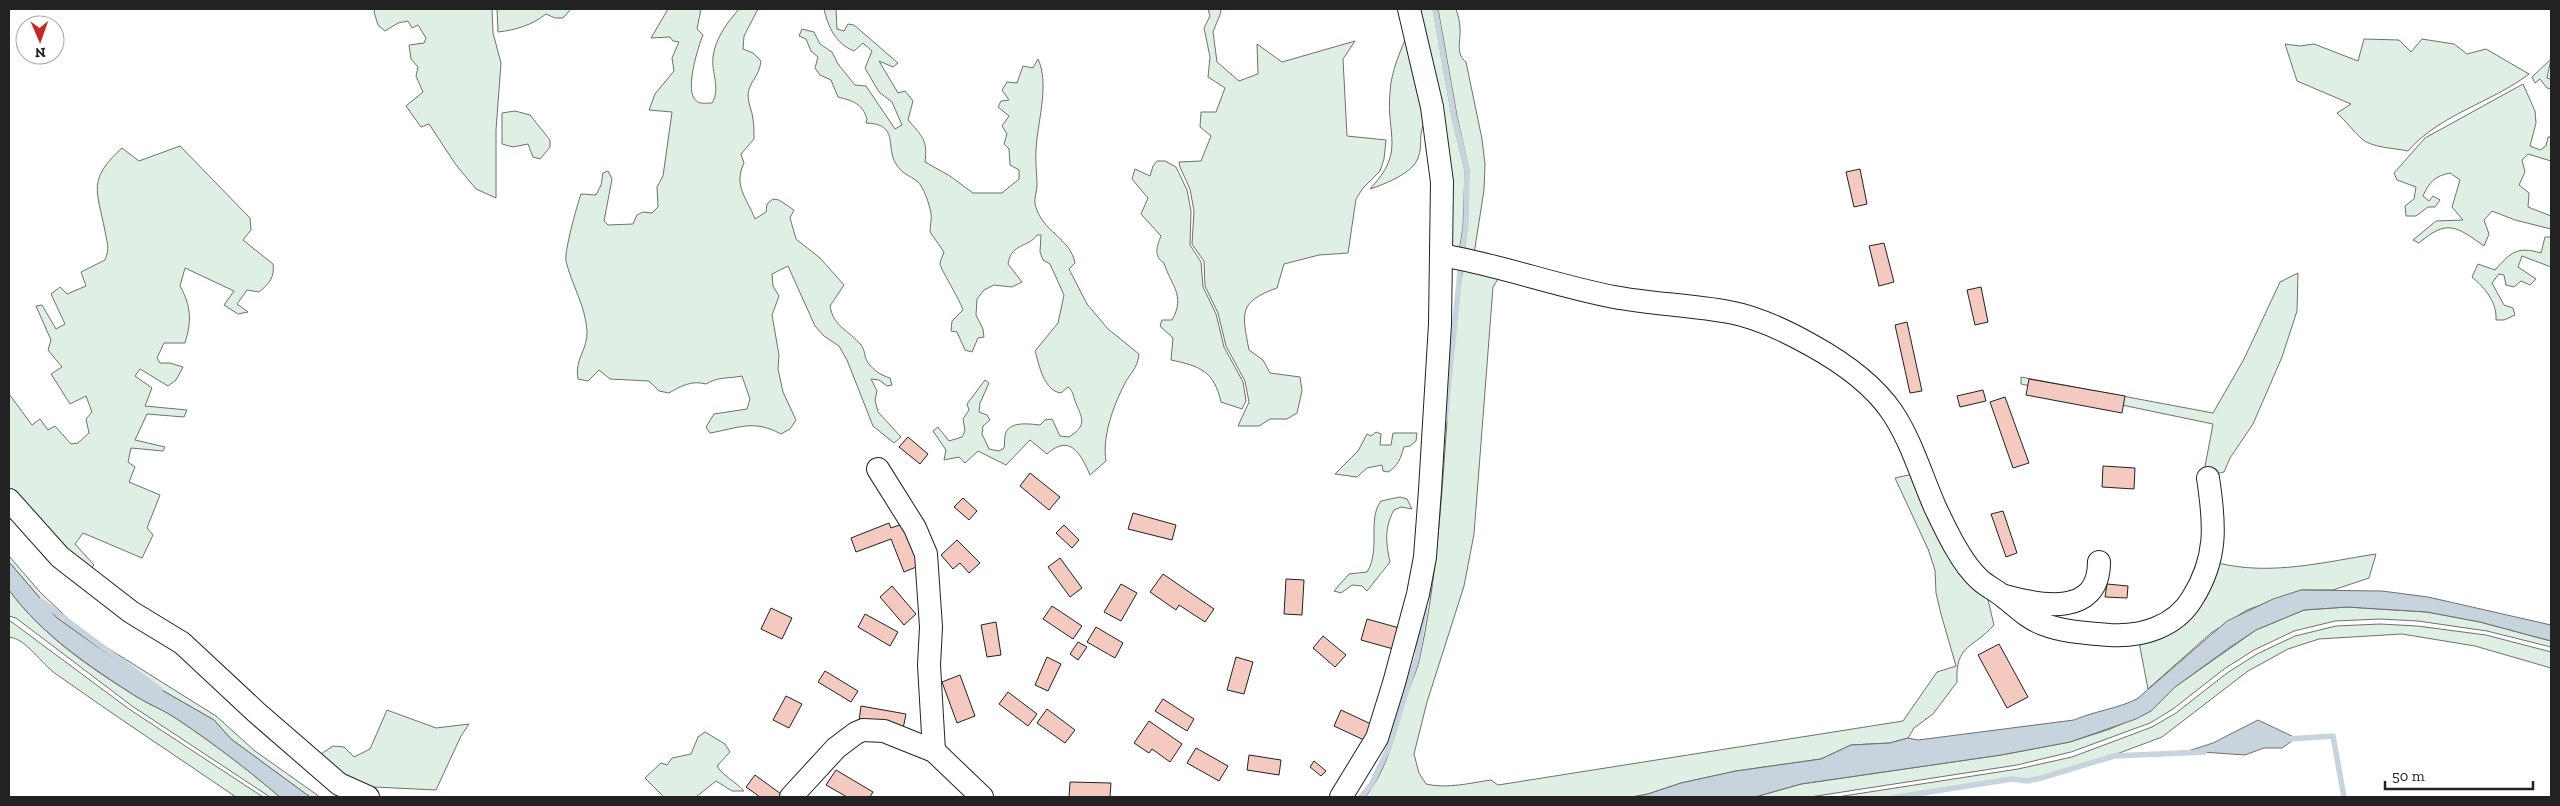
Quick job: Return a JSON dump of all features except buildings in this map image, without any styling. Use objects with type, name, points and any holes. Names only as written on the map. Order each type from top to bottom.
[{"type":"street","points":[[1341,797],[1377,738],[1418,594],[1425,557],[1440,324],[1453,257],[1432,107],[1409,9]]},
{"type":"street","points":[[1453,257],[1614,297],[1731,312],[1776,327],[1813,346],[1868,386],[1891,410],[1906,436],[1936,510],[1956,548],[1977,578],[2002,595],[2024,615],[2044,624],[2079,632],[2125,636],[2158,629],[2176,618],[2190,603],[2202,583],[2210,554],[2215,522],[2208,478]]},
{"type":"street","points":[[878,469],[910,520],[926,554],[931,627],[929,665],[934,751]]},
{"type":"street","points":[[9,500],[60,557],[131,612],[182,643],[256,712],[340,784],[368,797]]},
{"type":"street","points":[[2002,595],[2051,605],[2074,603],[2086,596],[2095,583],[2099,573],[2099,562]]},
{"type":"street","points":[[791,797],[836,748],[856,733],[864,730],[884,731],[934,751],[982,797]]},
{"type":"green space","points":[[375,9],[492,9],[493,33],[501,63],[496,130],[496,198],[476,189],[456,165],[429,124],[421,127],[406,106],[423,92],[416,76],[418,67],[411,59],[409,45],[424,43],[426,38],[418,25],[412,28],[408,21],[398,23],[385,31],[378,25],[374,12]]},
{"type":"green space","points":[[497,9],[571,9],[563,18],[555,18],[546,14],[524,26],[498,32]]},
{"type":"green space","points":[[668,9],[701,9],[697,29],[703,35],[698,48],[691,85],[694,98],[698,102],[712,103],[716,92],[713,57],[716,43],[739,9],[758,9],[744,36],[743,49],[753,53],[761,61],[748,95],[752,113],[754,139],[741,154],[744,163],[740,178],[742,192],[755,219],[766,212],[767,204],[773,199],[779,200],[794,210],[790,218],[796,239],[820,258],[844,285],[830,306],[832,313],[838,324],[861,345],[870,366],[890,378],[892,385],[887,386],[879,380],[871,379],[877,391],[875,400],[878,412],[901,437],[894,443],[873,426],[847,360],[839,346],[824,336],[815,326],[788,266],[772,274],[773,286],[779,296],[772,315],[779,355],[778,369],[783,392],[796,420],[790,429],[781,434],[771,429],[754,426],[738,427],[710,433],[706,427],[714,414],[747,409],[750,399],[742,376],[711,381],[706,384],[691,383],[669,393],[659,391],[649,381],[610,379],[599,370],[588,381],[578,379],[579,360],[587,338],[587,331],[584,312],[566,261],[571,228],[581,194],[596,195],[601,185],[603,173],[608,171],[612,179],[604,221],[608,225],[633,224],[637,215],[643,212],[652,213],[658,207],[657,187],[663,176],[672,112],[649,110],[655,94],[674,71],[672,58],[679,42],[673,41],[670,37],[651,38]]},
{"type":"green space","points":[[824,9],[836,9],[837,29],[844,31],[848,24],[854,25],[898,63],[893,67],[879,61],[898,93],[905,91],[913,101],[908,120],[925,143],[925,162],[950,176],[973,193],[1002,193],[1019,179],[1019,170],[1010,165],[1009,149],[1004,144],[1007,134],[1002,126],[1009,116],[998,107],[1001,101],[1009,100],[1002,90],[1007,82],[1017,83],[1023,66],[1033,68],[1038,59],[1043,80],[1043,92],[1036,150],[1037,185],[1035,204],[1049,229],[1068,247],[1072,254],[1075,263],[1069,269],[1087,304],[1108,329],[1139,354],[1135,367],[1124,385],[1112,412],[1107,432],[1106,461],[1090,475],[1083,460],[1074,449],[1062,445],[1047,454],[1030,440],[1006,465],[978,451],[965,463],[959,457],[944,460],[946,450],[933,431],[938,427],[949,441],[962,437],[965,431],[963,419],[969,410],[967,404],[985,380],[989,383],[980,403],[979,412],[987,415],[990,420],[983,426],[982,434],[989,449],[999,451],[1004,448],[1006,432],[1012,426],[1040,425],[1045,420],[1052,419],[1060,436],[1069,437],[1079,429],[1082,421],[1072,392],[1068,387],[1061,393],[1050,388],[1043,377],[1035,351],[1058,323],[1064,295],[1050,264],[1043,260],[1040,252],[1041,235],[1037,235],[1016,249],[1010,257],[1008,264],[1022,282],[1012,287],[994,285],[984,290],[977,299],[976,315],[983,329],[984,337],[978,338],[972,352],[965,350],[957,332],[951,331],[952,321],[963,310],[940,264],[944,252],[930,232],[931,213],[922,187],[896,164],[888,132],[877,124],[866,123],[867,119],[860,106],[838,97],[831,80],[820,75],[815,68],[818,57],[811,51],[806,39],[799,36],[802,29],[814,32],[820,44],[832,52],[838,64],[855,85],[866,86],[895,129],[902,125],[892,102],[879,92],[865,68],[872,51],[863,43],[854,51],[842,44],[834,34]]},
{"type":"green space","points":[[1208,9],[1220,9],[1221,12],[1213,32],[1217,62],[1239,81],[1258,74],[1257,44],[1282,62],[1355,41],[1343,59],[1347,136],[1386,140],[1384,159],[1380,171],[1363,188],[1356,199],[1348,253],[1319,255],[1284,264],[1277,288],[1255,298],[1246,310],[1244,318],[1249,350],[1263,360],[1270,373],[1300,377],[1302,391],[1297,413],[1287,419],[1270,419],[1259,426],[1238,426],[1249,402],[1245,381],[1226,346],[1218,313],[1205,286],[1204,261],[1192,244],[1194,211],[1190,189],[1179,162],[1201,161],[1211,136],[1200,127],[1201,112],[1216,112],[1225,88],[1208,77],[1210,57],[1204,28],[1210,16]]},
{"type":"green space","points":[[1413,9],[1433,9],[1452,117],[1465,171],[1463,227],[1459,252],[1452,249]]},
{"type":"green space","points":[[1438,9],[1456,9],[1460,26],[1460,51],[1466,62],[1482,139],[1485,164],[1484,190],[1474,254],[1465,252],[1469,170],[1457,116]]},
{"type":"green space","points":[[1409,30],[1428,117],[1422,128],[1420,153],[1415,163],[1405,173],[1370,189],[1388,164],[1391,153],[1389,107],[1392,76]]},
{"type":"green space","points":[[2364,39],[2399,40],[2411,52],[2422,39],[2454,44],[2467,54],[2486,49],[2529,74],[2499,93],[2435,127],[2408,151],[2378,146],[2362,139],[2337,113],[2351,104],[2297,81],[2285,44],[2300,46],[2314,44],[2358,61]]},
{"type":"green space","points":[[2551,59],[2547,78],[2551,79],[2551,89],[2547,88],[2540,79],[2535,83],[2532,77]]},
{"type":"green space","points":[[2523,84],[2535,111],[2536,123],[2530,146],[2540,150],[2546,146],[2548,137],[2551,137],[2551,161],[2528,154],[2522,160],[2525,172],[2519,185],[2529,193],[2528,207],[2551,216],[2551,229],[2515,220],[2492,211],[2484,220],[2489,234],[2484,246],[2459,230],[2452,228],[2444,228],[2437,231],[2419,243],[2413,240],[2436,221],[2463,220],[2452,207],[2460,180],[2450,173],[2436,178],[2430,183],[2423,196],[2429,201],[2433,196],[2440,200],[2435,207],[2428,207],[2416,216],[2406,216],[2405,206],[2414,199],[2416,187],[2397,180],[2394,173],[2425,138]]},
{"type":"green space","points":[[515,111],[530,115],[550,140],[550,147],[540,159],[533,157],[528,144],[513,147],[502,144],[502,113]]},
{"type":"green space","points":[[180,146],[250,218],[251,230],[243,240],[273,264],[273,273],[268,283],[259,292],[247,290],[237,304],[248,312],[238,314],[224,305],[234,291],[185,268],[180,286],[189,313],[189,327],[185,343],[164,343],[157,358],[160,363],[170,363],[183,367],[176,380],[168,386],[140,369],[135,376],[152,388],[145,406],[187,410],[184,417],[147,414],[135,440],[165,447],[163,451],[131,448],[128,462],[135,467],[129,482],[160,495],[147,528],[153,535],[142,558],[83,533],[75,544],[94,565],[88,572],[9,493],[9,394],[32,425],[40,419],[48,430],[55,426],[71,444],[78,443],[89,433],[86,419],[92,412],[86,396],[70,404],[51,374],[62,367],[48,350],[51,340],[36,306],[42,305],[56,329],[65,324],[51,294],[60,287],[67,294],[86,286],[81,272],[105,260],[108,246],[97,186],[103,169],[111,159],[122,148],[139,161]]},
{"type":"green space","points":[[1157,161],[1165,161],[1176,167],[1187,190],[1191,211],[1190,245],[1201,262],[1203,287],[1216,314],[1224,347],[1243,382],[1246,401],[1242,409],[1221,402],[1214,383],[1204,372],[1190,365],[1171,360],[1173,338],[1160,326],[1162,320],[1172,320],[1178,304],[1176,291],[1164,263],[1157,254],[1157,247],[1161,236],[1141,214],[1148,198],[1132,179],[1135,169],[1150,176],[1153,166]]},
{"type":"green space","points":[[2545,237],[2551,237],[2551,267],[2522,256],[2518,267],[2536,279],[2530,285],[2521,281],[2514,287],[2506,285],[2504,275],[2499,274],[2492,283],[2504,305],[2513,308],[2515,315],[2504,320],[2496,320],[2492,301],[2472,277],[2478,264],[2495,270],[2515,252],[2526,250],[2541,253]]},
{"type":"green space","points":[[1464,262],[1503,271],[1493,287],[1474,534],[1464,586],[1427,702],[1414,754],[1419,773],[1426,784],[1450,786],[1491,780],[1498,785],[1903,721],[1937,672],[1956,666],[1936,593],[1935,570],[1928,549],[1895,478],[1917,473],[1985,587],[1994,625],[1963,653],[1959,660],[1957,682],[1933,714],[1914,728],[1908,738],[1890,743],[1851,745],[1821,759],[1736,771],[1681,783],[1648,794],[1632,797],[1365,797],[1385,763],[1420,657],[1436,559],[1452,361]]},
{"type":"green space","points":[[2298,273],[2297,311],[2282,357],[2253,424],[2230,458],[2224,472],[2203,477],[2213,424],[2021,384],[2021,377],[2213,413],[2244,359],[2280,282]]},
{"type":"green space","points":[[1376,432],[1381,434],[1380,445],[1391,445],[1393,433],[1417,433],[1416,441],[1410,446],[1404,447],[1397,464],[1388,472],[1383,471],[1382,465],[1367,468],[1357,477],[1335,474],[1358,451],[1367,434],[1371,436]]},
{"type":"green space","points":[[1400,497],[1407,499],[1412,509],[1401,507],[1394,510],[1391,517],[1387,529],[1390,562],[1367,591],[1362,586],[1352,585],[1341,593],[1334,591],[1349,574],[1367,572],[1373,554],[1377,508],[1381,501]]},
{"type":"green space","points":[[2376,554],[2369,578],[2333,590],[2301,590],[2247,610],[2211,633],[2148,689],[2138,637],[2159,632],[2218,563],[2238,567],[2278,568],[2317,564]]},
{"type":"green space","points":[[9,556],[40,592],[82,632],[216,716],[255,751],[320,797],[310,797],[231,739],[214,720],[146,681],[57,618],[9,562]]},
{"type":"green space","points":[[9,590],[22,607],[68,650],[119,686],[190,728],[230,756],[280,797],[270,797],[132,706],[16,618],[9,616]]},
{"type":"green space","points":[[2347,607],[2427,612],[2480,622],[2551,641],[2551,647],[2487,631],[2418,621],[2380,619],[2335,621],[2294,631],[2254,650],[2224,669],[2173,709],[2150,723],[2071,752],[2017,765],[1810,797],[1755,797],[1801,784],[2001,755],[2070,742],[2110,729],[2151,711],[2175,687],[2256,630],[2304,610]]},
{"type":"green space","points":[[9,620],[129,709],[263,797],[236,797],[78,690],[50,670],[22,642],[9,637]]},
{"type":"green space","points":[[2380,624],[2417,626],[2486,635],[2551,652],[2551,668],[2475,646],[2402,634],[2319,639],[2288,649],[2248,671],[2162,737],[2114,755],[2027,780],[2012,778],[1889,797],[1837,797],[2018,769],[2072,757],[2152,727],[2176,713],[2227,673],[2257,654],[2295,636],[2336,626]]},
{"type":"green space","points":[[387,710],[436,728],[469,724],[461,736],[436,790],[354,786],[318,756],[333,746],[344,747],[354,757],[370,749]]},
{"type":"green space","points":[[705,732],[725,744],[730,752],[717,766],[744,791],[732,791],[716,781],[696,797],[664,797],[645,778],[661,763],[667,765],[672,758],[691,754],[698,737]]},
{"type":"shaded area","points":[[9,562],[57,618],[146,681],[214,720],[231,739],[310,797],[280,797],[230,756],[190,728],[137,697],[68,649],[22,607],[9,590]]},
{"type":"shaded area","points":[[2301,590],[2382,591],[2428,597],[2551,625],[2551,641],[2480,622],[2427,612],[2347,607],[2304,610],[2256,630],[2175,687],[2151,711],[2136,719],[2070,742],[2001,755],[1801,784],[1755,797],[1632,797],[1648,794],[1681,783],[1736,771],[1821,759],[1851,745],[1890,743],[1908,738],[1918,740],[2074,720],[2137,699],[2227,621],[2273,599]]},
{"type":"shaded area","points":[[2258,720],[2296,738],[2282,748],[2264,748],[2245,755],[2188,751],[2213,743]]},
{"type":"waterway","points":[[1435,9],[1454,116],[1467,170],[1466,226],[1462,253]]},
{"type":"waterway","points":[[1445,420],[1461,262]]},
{"type":"waterway","points":[[41,601],[160,690]]},
{"type":"waterway","points":[[1361,797],[1371,785],[1389,747],[1417,657],[1425,608]]},
{"type":"waterway","points":[[2287,739],[2333,736],[2344,797]]},
{"type":"waterway","points":[[1897,797],[2012,779],[2027,781],[2114,756],[2204,752]]}]
